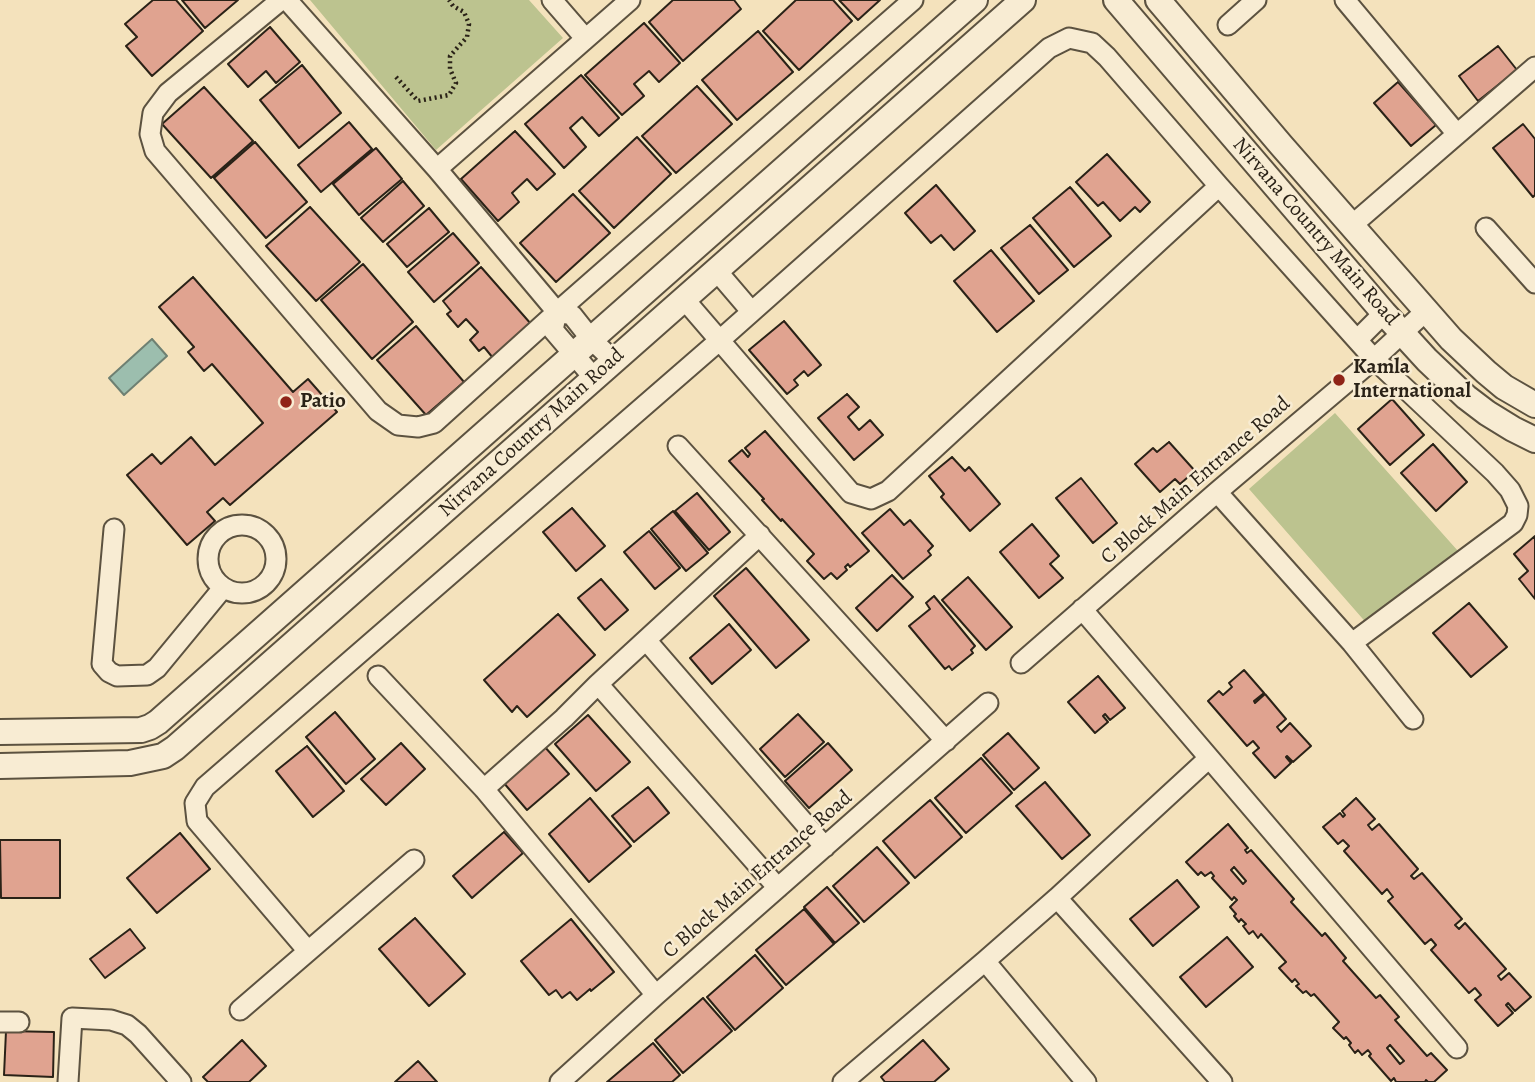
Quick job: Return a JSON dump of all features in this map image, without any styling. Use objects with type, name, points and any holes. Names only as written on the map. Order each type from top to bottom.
[{"type":"street","points":[[281,0],[168,93],[153,113],[150,134],[155,151],[378,411],[398,425],[418,427],[434,423],[913,0]]},
{"type":"street","points":[[288,0],[437,169],[557,312],[572,315],[614,361]]},
{"type":"street","points":[[552,0],[585,38]]},
{"type":"street","points":[[437,169],[629,0]]},
{"type":"street","name":"Nirvana Country Main Road","points":[[0,732],[141,730],[150,727],[172,711],[975,0]]},
{"type":"street","name":"Nirvana Country Main Road","points":[[0,766],[119,764],[163,756],[192,734],[1023,0]]},
{"type":"street","name":"Nirvana Country Main Road","points":[[1116,0],[1427,360],[1466,397],[1495,418],[1535,440]]},
{"type":"street","name":"Nirvana Country Main Road","points":[[1158,0],[1451,339],[1504,387],[1535,405]]},
{"type":"street","points":[[1228,25],[1256,0]]},
{"type":"street","points":[[1345,0],[1457,134]]},
{"type":"street","points":[[308,951],[197,821],[195,803],[205,787],[720,340],[1049,48],[1069,38],[1092,43],[1107,57],[1374,359],[1495,473],[1510,490],[1518,506],[1513,523],[1352,643]]},
{"type":"street","points":[[1351,226],[1535,67]]},
{"type":"street","points":[[684,299],[851,494],[871,499],[888,491],[1219,186]]},
{"type":"street","points":[[1486,228],[1535,283]]},
{"type":"street","points":[[716,270],[751,311]]},
{"type":"street","name":"C Block Main Entrance Road","points":[[1021,663],[1374,359],[1426,311]]},
{"type":"street","points":[[557,312],[553,330],[594,379]]},
{"type":"street","points":[[1357,339],[1384,313]]},
{"type":"street","points":[[678,446],[946,741]]},
{"type":"street","points":[[1217,492],[1352,643],[1413,719]]},
{"type":"street","points":[[236,526],[249,526],[262,531],[271,540],[276,553],[276,566],[271,579],[249,593],[235,593],[223,588],[214,578],[209,566],[209,552],[214,540],[223,531],[236,526]]},
{"type":"street","points":[[114,529],[102,664],[109,672],[117,676],[147,675],[157,668],[223,588]]},
{"type":"street","points":[[484,789],[760,535]]},
{"type":"street","points":[[273,573],[295,601]]},
{"type":"street","points":[[257,590],[275,619]]},
{"type":"street","points":[[1082,609],[1457,1048]]},
{"type":"street","points":[[646,640],[825,847]]},
{"type":"street","points":[[378,676],[484,789],[656,995]]},
{"type":"street","points":[[598,684],[778,888]]},
{"type":"street","name":"C Block Main Entrance Road","points":[[560,1082],[988,703]]},
{"type":"street","points":[[848,1081],[1057,898],[1208,759]]},
{"type":"street","points":[[240,1010],[414,860]]},
{"type":"street","points":[[1057,898],[1222,1082]]},
{"type":"street","points":[[985,961],[1086,1082]]},
{"type":"street","points":[[68,1082],[72,1018],[111,1020],[127,1025],[181,1082]]},
{"type":"path","points":[[396,77],[418,100],[449,95],[456,83],[450,69],[450,56],[467,37],[469,24],[464,12],[453,6],[449,0]]},
{"type":"green space","points":[[310,0],[529,0],[563,38],[436,150]]},
{"type":"green space","points":[[1335,413],[1458,551],[1369,626],[1249,489]]},
{"type":"shaded area","points":[[152,339],[167,356],[124,395],[109,378]]},
{"type":"building","points":[[153,0],[176,0],[203,31],[152,76],[126,46],[137,37],[125,24]]},
{"type":"building","points":[[182,0],[238,0],[205,28]]},
{"type":"building","points":[[673,0],[734,0],[741,9],[683,61],[649,22]]},
{"type":"building","points":[[796,0],[833,0],[852,21],[799,70],[763,31]]},
{"type":"building","points":[[839,0],[880,0],[858,20]]},
{"type":"building","points":[[644,23],[680,63],[659,82],[649,71],[634,84],[644,96],[622,115],[585,75]]},
{"type":"building","points":[[270,27],[300,62],[276,83],[266,71],[248,87],[228,64]]},
{"type":"building","points":[[758,31],[793,72],[737,120],[702,80]]},
{"type":"building","points":[[1498,46],[1517,70],[1478,101],[1459,76]]},
{"type":"building","points":[[302,65],[341,113],[299,148],[260,100]]},
{"type":"building","points":[[581,75],[619,118],[599,136],[582,117],[570,128],[586,147],[564,168],[525,124]]},
{"type":"building","points":[[1398,82],[1436,125],[1411,146],[1374,103]]},
{"type":"building","points":[[697,86],[732,124],[676,173],[642,136]]},
{"type":"building","points":[[204,87],[253,141],[211,178],[162,124]]},
{"type":"building","points":[[349,122],[372,149],[321,192],[298,165]]},
{"type":"building","points":[[1523,124],[1535,139],[1533,197],[1493,148]]},
{"type":"building","points":[[515,131],[555,174],[537,190],[527,179],[512,193],[519,202],[498,221],[461,179]]},
{"type":"building","points":[[637,137],[671,174],[614,228],[579,191]]},
{"type":"building","points":[[255,142],[307,202],[266,238],[214,178]]},
{"type":"building","points":[[376,148],[402,179],[359,215],[333,184]]},
{"type":"building","points":[[1107,154],[1150,202],[1140,212],[1135,207],[1120,221],[1103,202],[1098,206],[1076,182]]},
{"type":"building","points":[[403,181],[424,206],[383,242],[361,218]]},
{"type":"building","points":[[936,185],[975,231],[954,250],[941,235],[931,243],[905,213]]},
{"type":"building","points":[[1070,187],[1111,236],[1074,267],[1033,218]]},
{"type":"building","points":[[573,194],[610,233],[556,282],[520,243]]},
{"type":"building","points":[[310,207],[360,262],[316,301],[266,246]]},
{"type":"building","points":[[429,208],[449,232],[407,267],[387,244]]},
{"type":"building","points":[[1030,225],[1068,270],[1039,294],[1001,248]]},
{"type":"building","points":[[453,233],[479,263],[434,302],[408,272]]},
{"type":"building","points":[[991,250],[1034,301],[997,332],[954,281]]},
{"type":"building","points":[[363,264],[413,322],[372,359],[321,300]]},
{"type":"building","points":[[481,267],[531,324],[493,358],[484,347],[479,351],[470,340],[478,332],[466,319],[458,327],[447,314],[451,311],[443,301]]},
{"type":"building","name":"Patio","points":[[193,277],[293,392],[308,379],[337,412],[230,505],[223,498],[207,512],[215,521],[187,545],[127,475],[152,454],[161,464],[191,437],[215,465],[263,423],[212,364],[204,371],[188,352],[194,347],[159,307]]},
{"type":"building","points":[[784,321],[821,365],[808,376],[804,371],[794,380],[798,385],[787,394],[749,350]]},
{"type":"building","points":[[416,326],[464,382],[426,415],[377,360]]},
{"type":"building","points":[[847,394],[859,407],[848,417],[859,430],[870,420],[883,435],[854,460],[818,418]]},
{"type":"building","points":[[1392,399],[1424,435],[1390,465],[1358,429]]},
{"type":"building","points":[[765,431],[869,551],[850,567],[848,564],[845,567],[847,570],[837,579],[831,573],[824,579],[807,561],[814,554],[729,461],[742,450],[748,457],[750,454],[745,448]]},
{"type":"building","points":[[1169,442],[1195,471],[1180,484],[1175,479],[1160,492],[1135,464],[1153,448],[1157,452]]},
{"type":"building","points":[[1433,444],[1467,482],[1436,511],[1401,473]]},
{"type":"building","points":[[952,457],[965,471],[969,467],[1000,504],[970,531],[941,497],[944,494],[929,476]]},
{"type":"building","points":[[1081,478],[1117,523],[1093,543],[1056,498]]},
{"type":"building","points":[[697,493],[730,532],[709,550],[675,511]]},
{"type":"building","points":[[572,508],[605,546],[576,571],[543,532]]},
{"type":"building","points":[[890,509],[904,525],[910,520],[933,546],[928,551],[931,555],[903,579],[862,533]]},
{"type":"building","points":[[673,511],[708,553],[686,571],[651,529]]},
{"type":"building","points":[[1032,524],[1059,556],[1050,564],[1063,578],[1039,598],[1000,552]]},
{"type":"building","points":[[649,531],[680,568],[655,589],[624,552]]},
{"type":"building","points":[[1535,536],[1535,599],[1519,579],[1528,571],[1514,554]]},
{"type":"building","points":[[746,568],[809,640],[776,668],[714,596]]},
{"type":"building","points":[[892,575],[913,597],[877,631],[856,608]]},
{"type":"building","points":[[968,577],[1012,627],[986,650],[942,600]]},
{"type":"building","points":[[601,579],[628,610],[605,630],[578,598]]},
{"type":"building","points":[[934,596],[975,646],[971,650],[973,653],[952,670],[949,666],[945,669],[909,626],[930,609],[926,603]]},
{"type":"building","points":[[1469,603],[1507,647],[1471,677],[1433,633]]},
{"type":"building","points":[[558,614],[595,655],[527,717],[517,706],[512,712],[484,680]]},
{"type":"building","points":[[729,624],[751,650],[712,684],[690,658]]},
{"type":"building","points":[[1244,670],[1264,693],[1255,703],[1265,694],[1286,719],[1277,727],[1281,732],[1290,723],[1311,746],[1293,762],[1287,756],[1291,763],[1275,778],[1253,753],[1259,748],[1253,741],[1247,746],[1208,701],[1219,691],[1223,695],[1232,687],[1229,683]]},
{"type":"building","points":[[1098,676],[1125,708],[1110,720],[1105,714],[1103,716],[1108,722],[1095,733],[1068,702]]},
{"type":"building","points":[[335,712],[375,759],[346,784],[306,737]]},
{"type":"building","points":[[798,714],[824,742],[785,777],[760,749]]},
{"type":"building","points":[[588,715],[630,762],[596,791],[555,744]]},
{"type":"building","points":[[1008,733],[1039,768],[1014,790],[983,755]]},
{"type":"building","points":[[401,743],[425,769],[386,805],[361,779]]},
{"type":"building","points":[[828,743],[852,770],[809,808],[785,781]]},
{"type":"building","points":[[307,746],[344,791],[313,817],[276,771]]},
{"type":"building","points":[[544,746],[569,774],[527,810],[503,782]]},
{"type":"building","points":[[981,758],[1012,793],[966,833],[935,798]]},
{"type":"building","points":[[1045,782],[1090,835],[1062,859],[1016,806]]},
{"type":"building","points":[[648,787],[669,813],[634,842],[612,816]]},
{"type":"building","points":[[590,798],[631,846],[589,882],[549,834]]},
{"type":"building","points":[[1356,798],[1375,819],[1368,825],[1372,830],[1379,824],[1418,869],[1411,876],[1414,879],[1422,873],[1462,919],[1455,925],[1459,929],[1465,923],[1506,969],[1498,976],[1501,980],[1509,973],[1531,997],[1515,1011],[1508,1003],[1506,1005],[1513,1013],[1498,1026],[1475,1000],[1481,995],[1475,988],[1469,993],[1431,950],[1436,945],[1431,939],[1425,944],[1388,901],[1393,897],[1387,889],[1382,894],[1344,851],[1349,846],[1343,840],[1338,844],[1323,827],[1340,813],[1343,817],[1345,815],[1342,811]]},
{"type":"building","points":[[930,800],[962,837],[915,878],[883,841]]},
{"type":"building","points":[[1228,824],[1248,848],[1245,850],[1247,853],[1251,850],[1294,899],[1291,902],[1322,936],[1325,933],[1346,958],[1343,961],[1376,998],[1380,995],[1399,1017],[1395,1020],[1427,1056],[1431,1053],[1447,1070],[1434,1082],[1396,1082],[1394,1078],[1391,1081],[1369,1056],[1371,1054],[1368,1050],[1362,1055],[1358,1050],[1355,1053],[1346,1037],[1344,1039],[1333,1028],[1339,1022],[1314,994],[1311,996],[1306,991],[1303,993],[1296,986],[1299,984],[1295,979],[1292,982],[1279,968],[1286,962],[1261,934],[1258,938],[1253,931],[1249,934],[1243,926],[1246,924],[1241,919],[1239,922],[1234,916],[1236,914],[1230,907],[1237,900],[1234,897],[1232,900],[1212,878],[1214,876],[1211,872],[1205,876],[1201,872],[1198,875],[1186,862]],"holes":[[[1234,867],[1246,881],[1243,884],[1231,870]],[[1390,1045],[1404,1061],[1400,1064],[1387,1048]]]},
{"type":"building","points":[[504,832],[523,853],[472,898],[453,876]]},
{"type":"building","points":[[180,833],[210,869],[157,913],[127,878]]},
{"type":"building","points":[[0,840],[60,840],[60,898],[1,898]]},
{"type":"building","points":[[877,847],[909,883],[864,922],[833,886]]},
{"type":"building","points":[[1177,880],[1199,907],[1153,946],[1130,919]]},
{"type":"building","points":[[827,887],[859,923],[835,943],[804,907]]},
{"type":"building","points":[[804,909],[834,944],[786,985],[756,950]]},
{"type":"building","points":[[415,918],[465,974],[429,1006],[379,949]]},
{"type":"building","points":[[571,919],[614,972],[577,1000],[570,992],[562,998],[556,990],[549,995],[521,961]]},
{"type":"building","points":[[130,929],[145,948],[105,978],[90,959]]},
{"type":"building","points":[[1227,937],[1253,967],[1206,1007],[1180,977]]},
{"type":"building","points":[[755,955],[783,988],[735,1030],[707,997]]},
{"type":"building","points":[[703,998],[732,1031],[683,1073],[655,1040]]},
{"type":"building","points":[[6,1031],[54,1032],[53,1077],[4,1075]]},
{"type":"building","points":[[242,1040],[266,1066],[249,1082],[208,1082],[203,1077]]},
{"type":"building","points":[[923,1040],[949,1069],[934,1082],[885,1082],[881,1077]]},
{"type":"building","points":[[653,1043],[680,1075],[672,1082],[607,1082]]},
{"type":"building","points":[[418,1061],[437,1082],[395,1082]]},
{"type":"place","name":"Kamla International","points":[[1339,380]]},
{"type":"place","name":"Patio","points":[[286,402]]}]
